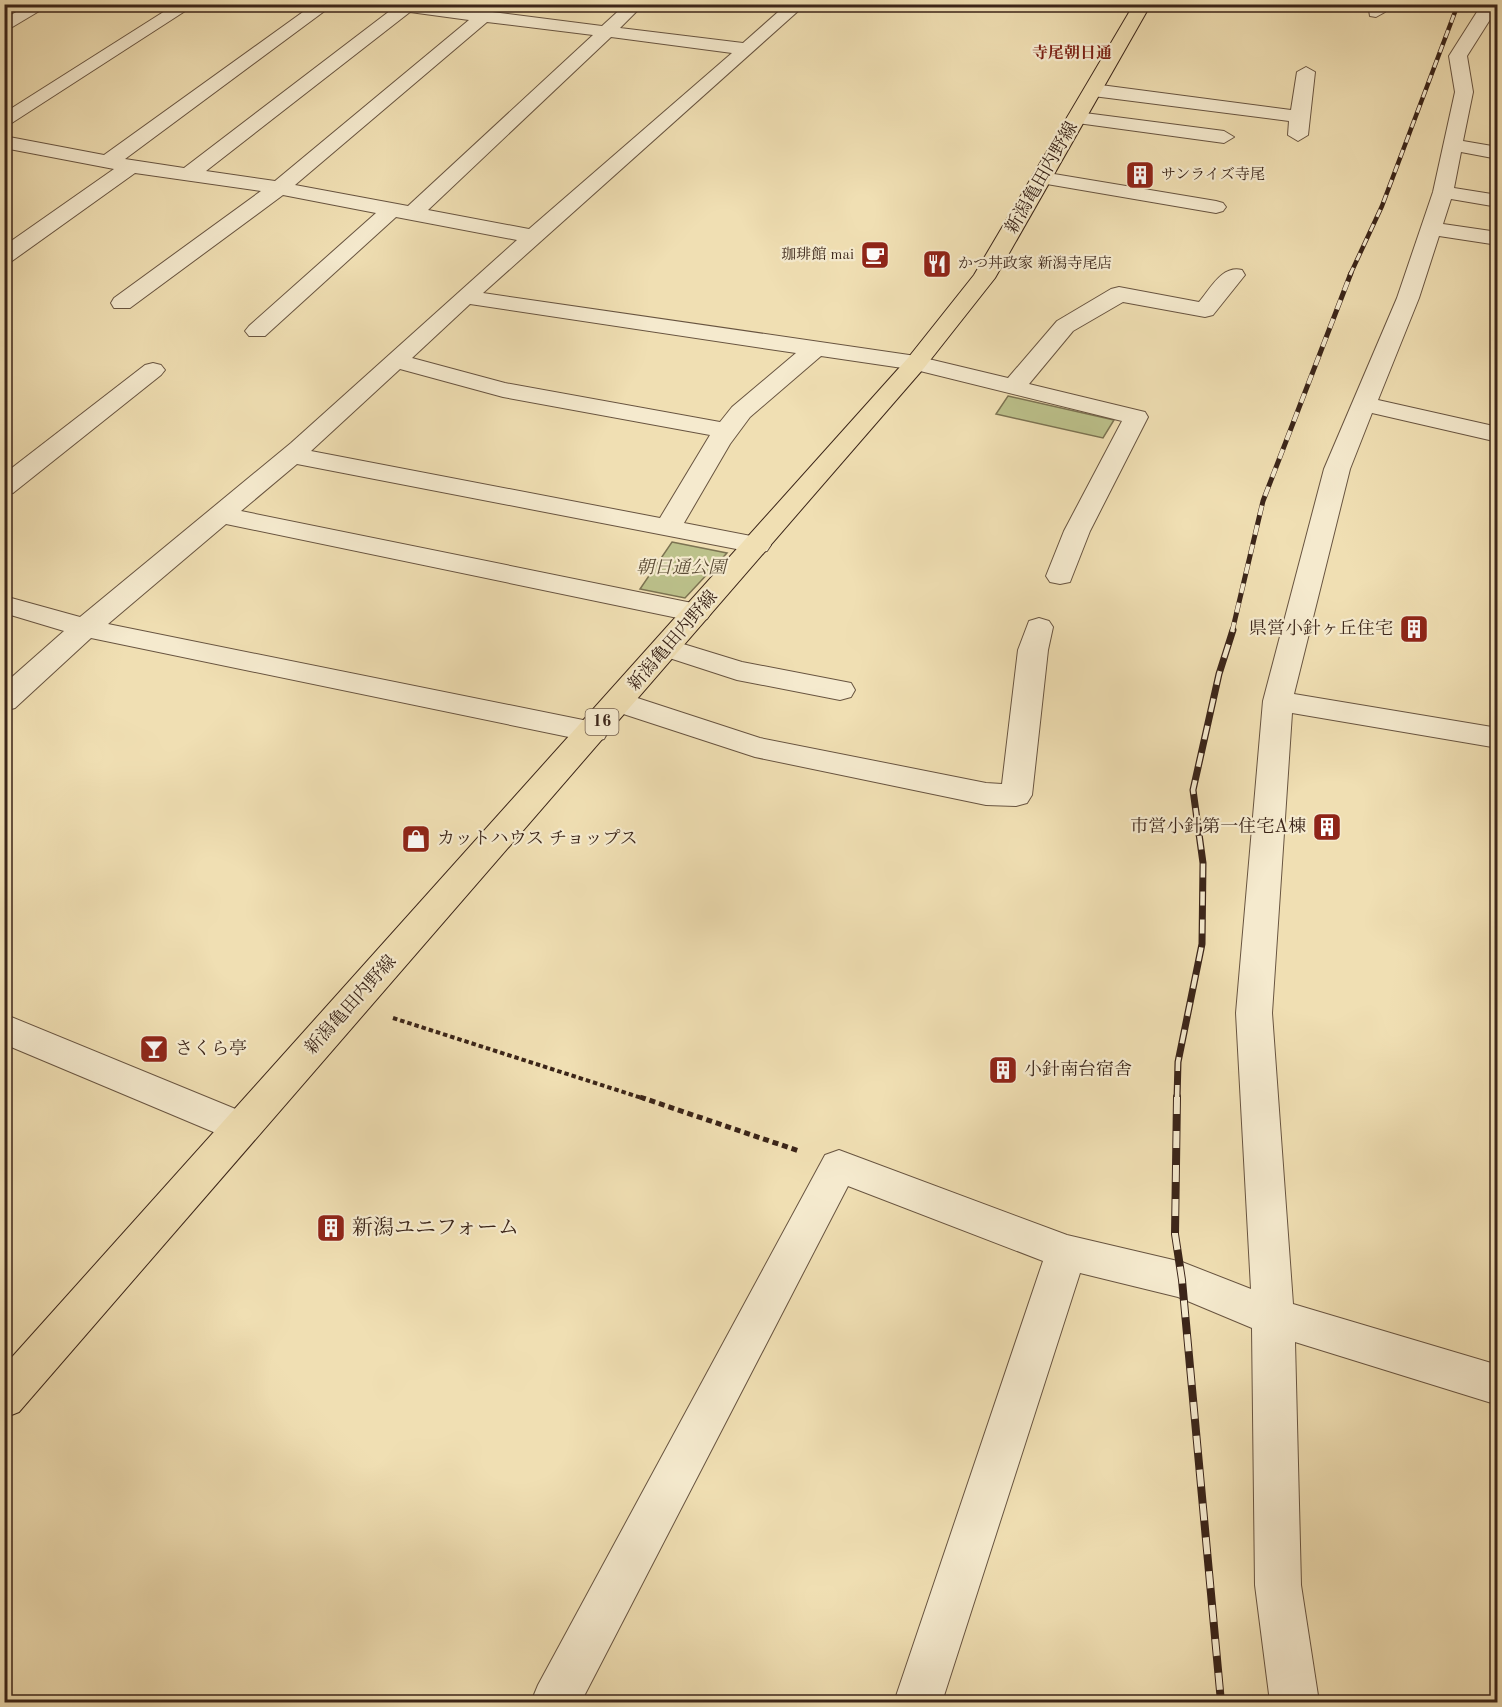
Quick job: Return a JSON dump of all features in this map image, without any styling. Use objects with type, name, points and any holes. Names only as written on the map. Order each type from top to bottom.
[{"type":"main road","name":"新潟亀田内野線","points":[[4,1398],[916,363],[984,278],[1143,4]]},
{"type":"street","points":[[4,27],[43,4]]},
{"type":"street","points":[[4,122],[188,4]]},
{"type":"street","points":[[109,161],[326,4]]},
{"type":"street","points":[[384,4],[746,49]]},
{"type":"street","points":[[257,331],[402,211],[636,4]]},
{"type":"street","points":[[4,701],[85,628],[292,455],[465,297],[798,4]]},
{"type":"street","points":[[1294,1702],[1278,1585],[1273,1317],[1254,1012],[1278,701],[1282,677],[1337,469],[1408,297],[1443,192],[1464,92],[1458,56],[1491,4]]},
{"type":"street","points":[[189,174],[408,6]]},
{"type":"street","points":[[122,303],[279,188],[483,17]]},
{"type":"street","points":[[1093,90],[1298,126],[1306,72]]},
{"type":"street","points":[[1077,118],[1224,137]]},
{"type":"street","points":[[4,142],[131,166],[279,188],[535,237]]},
{"type":"street","points":[[1453,145],[1497,153]]},
{"type":"street","points":[[4,256],[131,166]]},
{"type":"street","points":[[1042,178],[1216,207]]},
{"type":"street","points":[[1443,192],[1497,201]]},
{"type":"street","points":[[1431,228],[1497,239]]},
{"type":"street","points":[[1205,310],[1234,275]]},
{"type":"street","points":[[1014,386],[1060,330],[1076,317],[1108,304],[1119,294],[1231,315]]},
{"type":"street","points":[[465,297],[916,363],[1136,417],[1077,531],[1059,576]]},
{"type":"street","points":[[668,528],[741,412],[816,348]]},
{"type":"street","points":[[397,361],[503,390],[727,431]]},
{"type":"street","points":[[4,487],[153,370]]},
{"type":"street","points":[[1364,404],[1497,435]]},
{"type":"street","points":[[292,455],[757,545]]},
{"type":"street","points":[[221,515],[697,613]]},
{"type":"street","points":[[4,604],[85,628],[593,732]]},
{"type":"street","points":[[619,702],[756,747],[975,791],[1016,795],[1029,702],[1033,650],[1040,627]]},
{"type":"street","points":[[667,648],[737,671],[840,690]]},
{"type":"street","points":[[1278,701],[1497,738]]},
{"type":"street","points":[[4,1029],[242,1128]]},
{"type":"street","points":[[555,1702],[839,1166],[1066,1252],[1182,1280],[1273,1317],[1497,1385]]},
{"type":"street","points":[[918,1702],[1066,1252]]},
{"type":"path","points":[[402,1022],[727,1125],[839,1166]]},
{"type":"green space","points":[[1008,396],[1114,420],[1103,438],[996,414]]},
{"type":"green space","name":"朝日通公園","points":[[672,542],[727,553],[685,598],[640,589]]},
{"type":"railway","points":[[1350,275],[1382,206],[1458,4]]},
{"type":"railway","points":[[1232,632],[1263,501],[1351,273]]},
{"type":"railway","points":[[1177,1099],[1178,1062],[1202,944],[1203,863],[1193,790],[1219,674],[1233,630]]},
{"type":"railway","points":[[1177,1097],[1175,1234],[1182,1280],[1221,1702]]},
{"type":"place","name":"サンライズ寺尾","points":[[1140,175]]},
{"type":"place","name":"珈琲館 mai","points":[[875,255]]},
{"type":"place","name":"かつ丼政家 新潟寺尾店","points":[[937,264]]},
{"type":"place","name":"県営小針ヶ丘住宅","points":[[1414,629]]},
{"type":"place","name":"市営小針第一住宅A棟","points":[[1327,827]]},
{"type":"place","name":"カットハウス チョップス","points":[[416,839]]},
{"type":"place","name":"さくら亭","points":[[154,1049]]},
{"type":"place","name":"小針南台宿舎","points":[[1003,1070]]},
{"type":"place","name":"新潟ユニフォーム","points":[[331,1228]]},
{"type":"district","name":"寺尾朝日通","points":[[1072,54]]}]
